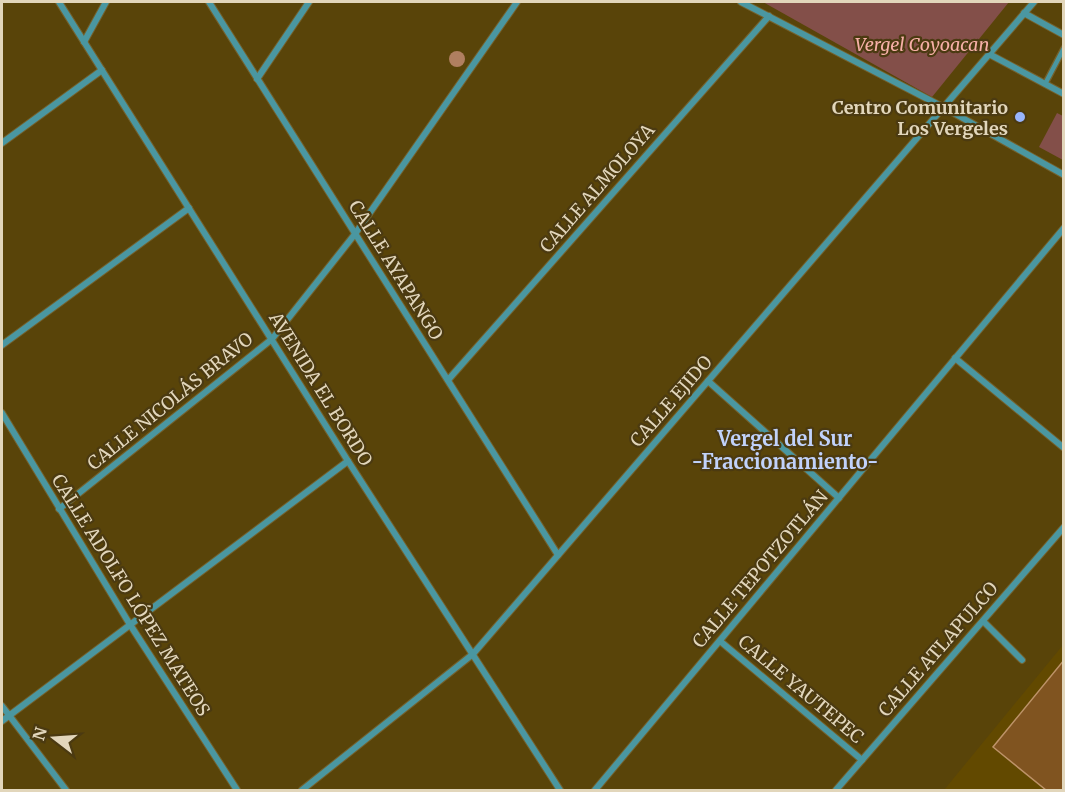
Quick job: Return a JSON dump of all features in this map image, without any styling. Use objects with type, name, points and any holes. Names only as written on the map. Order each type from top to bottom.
[{"type":"street","name":"AVENIDA EL BORDO","points":[[59,2],[348,461],[560,790]]},
{"type":"street","points":[[84,42],[106,2]]},
{"type":"street","name":"CALLE AYAPANGO","points":[[209,2],[558,555]]},
{"type":"street","points":[[257,79],[309,2]]},
{"type":"street","name":"CALLE NICOLÁS BRAVO","points":[[59,509],[272,339],[355,234],[517,2]]},
{"type":"street","points":[[741,2],[943,107],[1064,175]]},
{"type":"street","name":"CALLE EJIDO","points":[[302,790],[473,654],[1034,2]]},
{"type":"street","points":[[1024,13],[1064,35]]},
{"type":"street","name":"CALLE ALMOLOYA","points":[[448,380],[769,16]]},
{"type":"street","points":[[989,54],[1064,94]]},
{"type":"street","points":[[2,143],[102,70]]},
{"type":"street","points":[[2,345],[189,208]]},
{"type":"street","name":"CALLE TEPOTZOTLÁN","points":[[595,790],[1064,228]]},
{"type":"street","points":[[955,358],[1064,448]]},
{"type":"street","points":[[708,381],[839,498]]},
{"type":"street","name":"CALLE ADOLFO LÓPEZ MATEOS","points":[[2,413],[129,623],[237,790]]},
{"type":"street","points":[[2,721],[129,623],[348,461]]},
{"type":"street","name":"CALLE ATLAPULCO","points":[[836,790],[1064,527]]},
{"type":"street","points":[[982,621],[1022,660]]},
{"type":"street","name":"CALLE YAUTEPEC","points":[[720,641],[862,760]]},
{"type":"street","points":[[2,706],[66,790]]},
{"type":"lane","points":[[1045,84],[1064,48]]},
{"type":"shaded area","points":[[1063,645],[1063,790],[944,790]]},
{"type":"green space","name":"Vergel Coyoacan","points":[[763,2],[1009,2],[932,97]]},
{"type":"green space","points":[[1057,113],[1063,116],[1063,160],[1039,147]]},
{"type":"building","points":[[1064,660],[1064,790],[1046,790],[993,747]]},
{"type":"place","name":"Centro Comunitario Los Vergeles","points":[[1020,117]]},
{"type":"district","name":"Vergel del Sur -Fraccionamiento-","points":[[785,450]]}]
